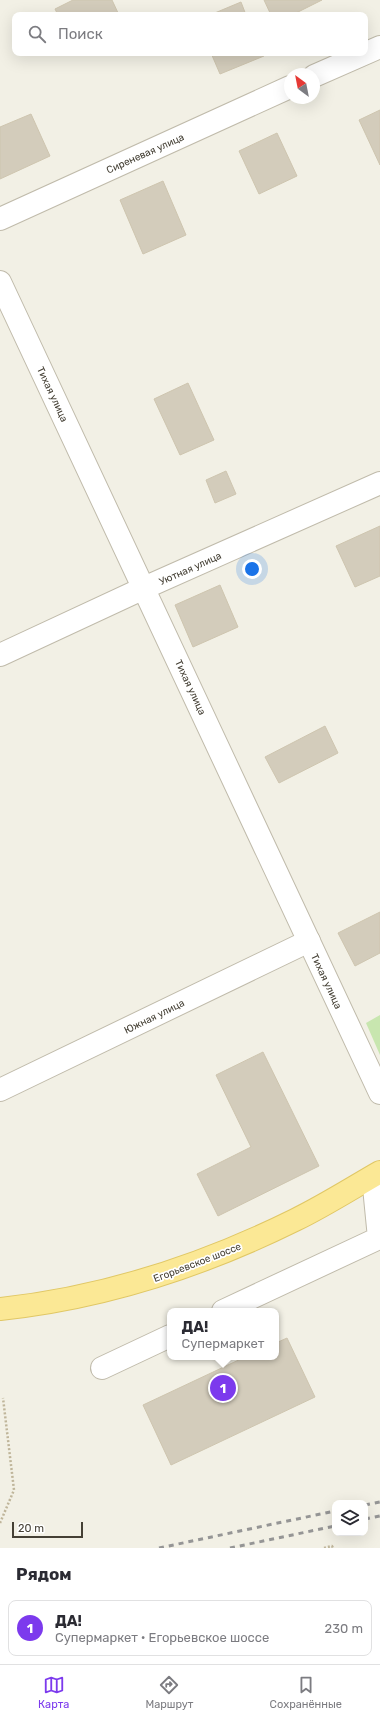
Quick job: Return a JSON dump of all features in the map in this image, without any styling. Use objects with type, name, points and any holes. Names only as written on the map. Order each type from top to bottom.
[{"type":"main road","name":"Егорьевское шоссе","points":[[0,1309],[31,1306],[89,1295],[151,1279],[200,1262],[248,1243],[297,1219],[376,1174]]},
{"type":"street","points":[[368,52],[380,47]]},
{"type":"street","points":[[320,73],[360,56]]},
{"type":"street","name":"Сиреневая улица","points":[[0,219],[284,90]]},
{"type":"street","name":"Тихая улица","points":[[0,282],[380,1093]]},
{"type":"street","name":"Уютная улица","points":[[0,655],[144,588],[380,483]]},
{"type":"street","name":"Южная улица","points":[[0,1090],[309,941]]},
{"type":"street","points":[[229,1308],[379,1238],[376,1174]]},
{"type":"street","points":[[102,1368],[167,1337]]},
{"type":"path","points":[[0,1523],[14,1490],[2,1398]]},
{"type":"path","points":[[324,1548],[332,1546],[333,1548]]},
{"type":"green space","points":[[380,1015],[380,1055],[366,1023]]},
{"type":"building","points":[[73,0],[112,0],[118,12],[56,12],[55,9]]},
{"type":"building","points":[[264,0],[322,0],[298,12],[270,12]]},
{"type":"building","points":[[241,2],[245,12],[217,12]]},
{"type":"building","points":[[212,56],[264,56],[220,74]]},
{"type":"building","points":[[380,110],[380,165],[359,120]]},
{"type":"building","points":[[31,114],[50,156],[0,179],[0,127]]},
{"type":"building","points":[[277,133],[297,176],[259,194],[239,151]]},
{"type":"building","points":[[163,181],[186,235],[143,254],[120,200]]},
{"type":"building","points":[[188,383],[214,440],[180,455],[154,399]]},
{"type":"building","points":[[226,471],[236,494],[215,503],[206,480]]},
{"type":"building","points":[[380,526],[380,576],[355,587],[336,546]]},
{"type":"building","points":[[220,585],[238,627],[193,647],[175,605]]},
{"type":"building","points":[[325,726],[338,753],[279,783],[265,757]]},
{"type":"building","points":[[380,912],[380,953],[355,966],[338,933]]},
{"type":"building","points":[[263,1052],[319,1166],[218,1216],[197,1174],[251,1147],[216,1075]]},
{"type":"building","points":[[287,1338],[315,1397],[171,1465],[143,1405],[239,1360],[279,1360],[279,1342]]},
{"type":"railway","points":[[368,1504],[380,1502]]},
{"type":"railway","points":[[159,1548],[332,1512]]},
{"type":"railway","points":[[368,1518],[380,1516]]},
{"type":"railway","points":[[230,1548],[332,1527]]},
{"type":"place","name":"ДА!","points":[[223,1388]]}]
